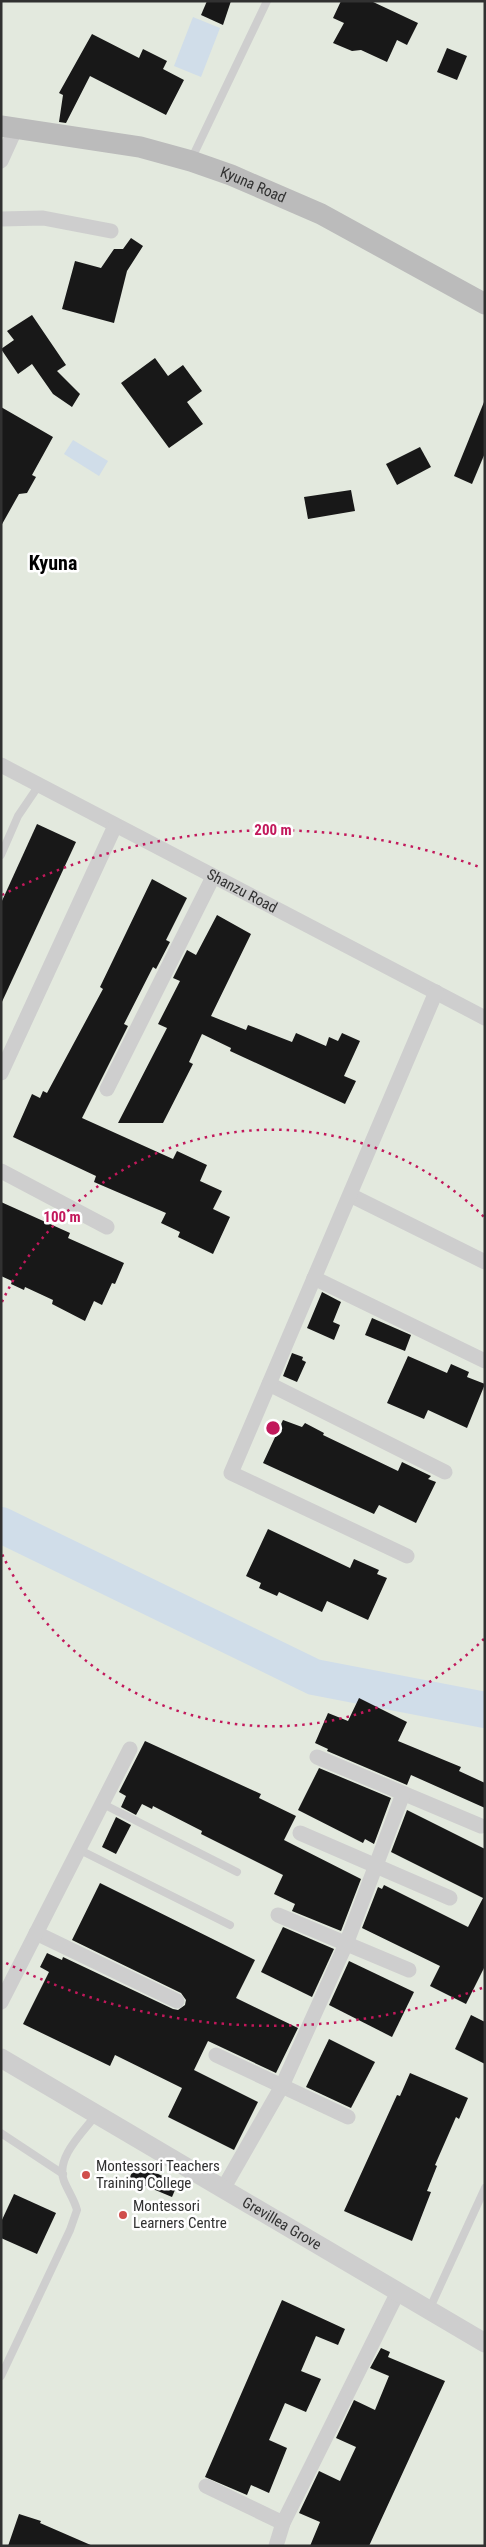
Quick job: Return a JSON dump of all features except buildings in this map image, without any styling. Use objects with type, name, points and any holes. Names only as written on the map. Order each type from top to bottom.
[{"type":"main road","name":"Kyuna Road","points":[[8,127],[140,147],[191,161],[231,175],[320,214],[485,304]]},
{"type":"street","points":[[1,161],[8,127]]},
{"type":"street","points":[[1,219],[43,218],[112,230]]},
{"type":"street","name":"Shanzu Road","points":[[1,765],[485,1018]]},
{"type":"street","points":[[1,1073],[115,826]]},
{"type":"street","points":[[107,1089],[213,877]]},
{"type":"street","points":[[407,1556],[231,1473],[436,992]]},
{"type":"street","points":[[1,1171],[107,1226]]},
{"type":"street","points":[[350,1196],[485,1262]]},
{"type":"street","points":[[314,1278],[485,1361]]},
{"type":"street","points":[[269,1384],[445,1472]]},
{"type":"street","points":[[1,2002],[130,1749]]},
{"type":"street","points":[[317,1757],[481,1826]]},
{"type":"street","points":[[223,2189],[282,2086],[346,1944],[403,1794]]},
{"type":"street","points":[[300,1833],[450,1898]]},
{"type":"street","points":[[278,1915],[408,1970]]},
{"type":"street","points":[[36,1933],[177,2001]]},
{"type":"street","points":[[216,2055],[348,2117]]},
{"type":"street","name":"Grevillea Grove","points":[[1,2058],[485,2343]]},
{"type":"street","points":[[276,2546],[283,2523],[398,2292]]},
{"type":"street","points":[[206,2486],[283,2523]]},
{"type":"lane","points":[[191,161],[266,1]]},
{"type":"lane","points":[[1,855],[18,816],[39,785]]},
{"type":"lane","points":[[103,1804],[237,1872]]},
{"type":"lane","points":[[80,1850],[230,1925]]},
{"type":"lane","points":[[1,2376],[70,2230],[77,2210],[63,2174],[63,2164],[70,2150],[96,2115]]},
{"type":"lane","points":[[1,2134],[63,2174]]},
{"type":"lane","points":[[429,2310],[485,2188]]},
{"type":"shaded area","points":[[1,1],[485,1],[485,2546],[1,2546]]},
{"type":"shaded area","points":[[193,17],[220,28],[201,77],[174,66]]},
{"type":"shaded area","points":[[73,440],[108,461],[99,476],[64,454]]},
{"type":"waterway","points":[[1,1525],[314,1677],[485,1710]]},
{"type":"place","name":"Montessori Teachers Training College","points":[[86,2175]]},
{"type":"place","name":"Montessori Learners Centre","points":[[123,2215]]},
{"type":"district","name":"Kyuna","points":[[53,563]]}]
